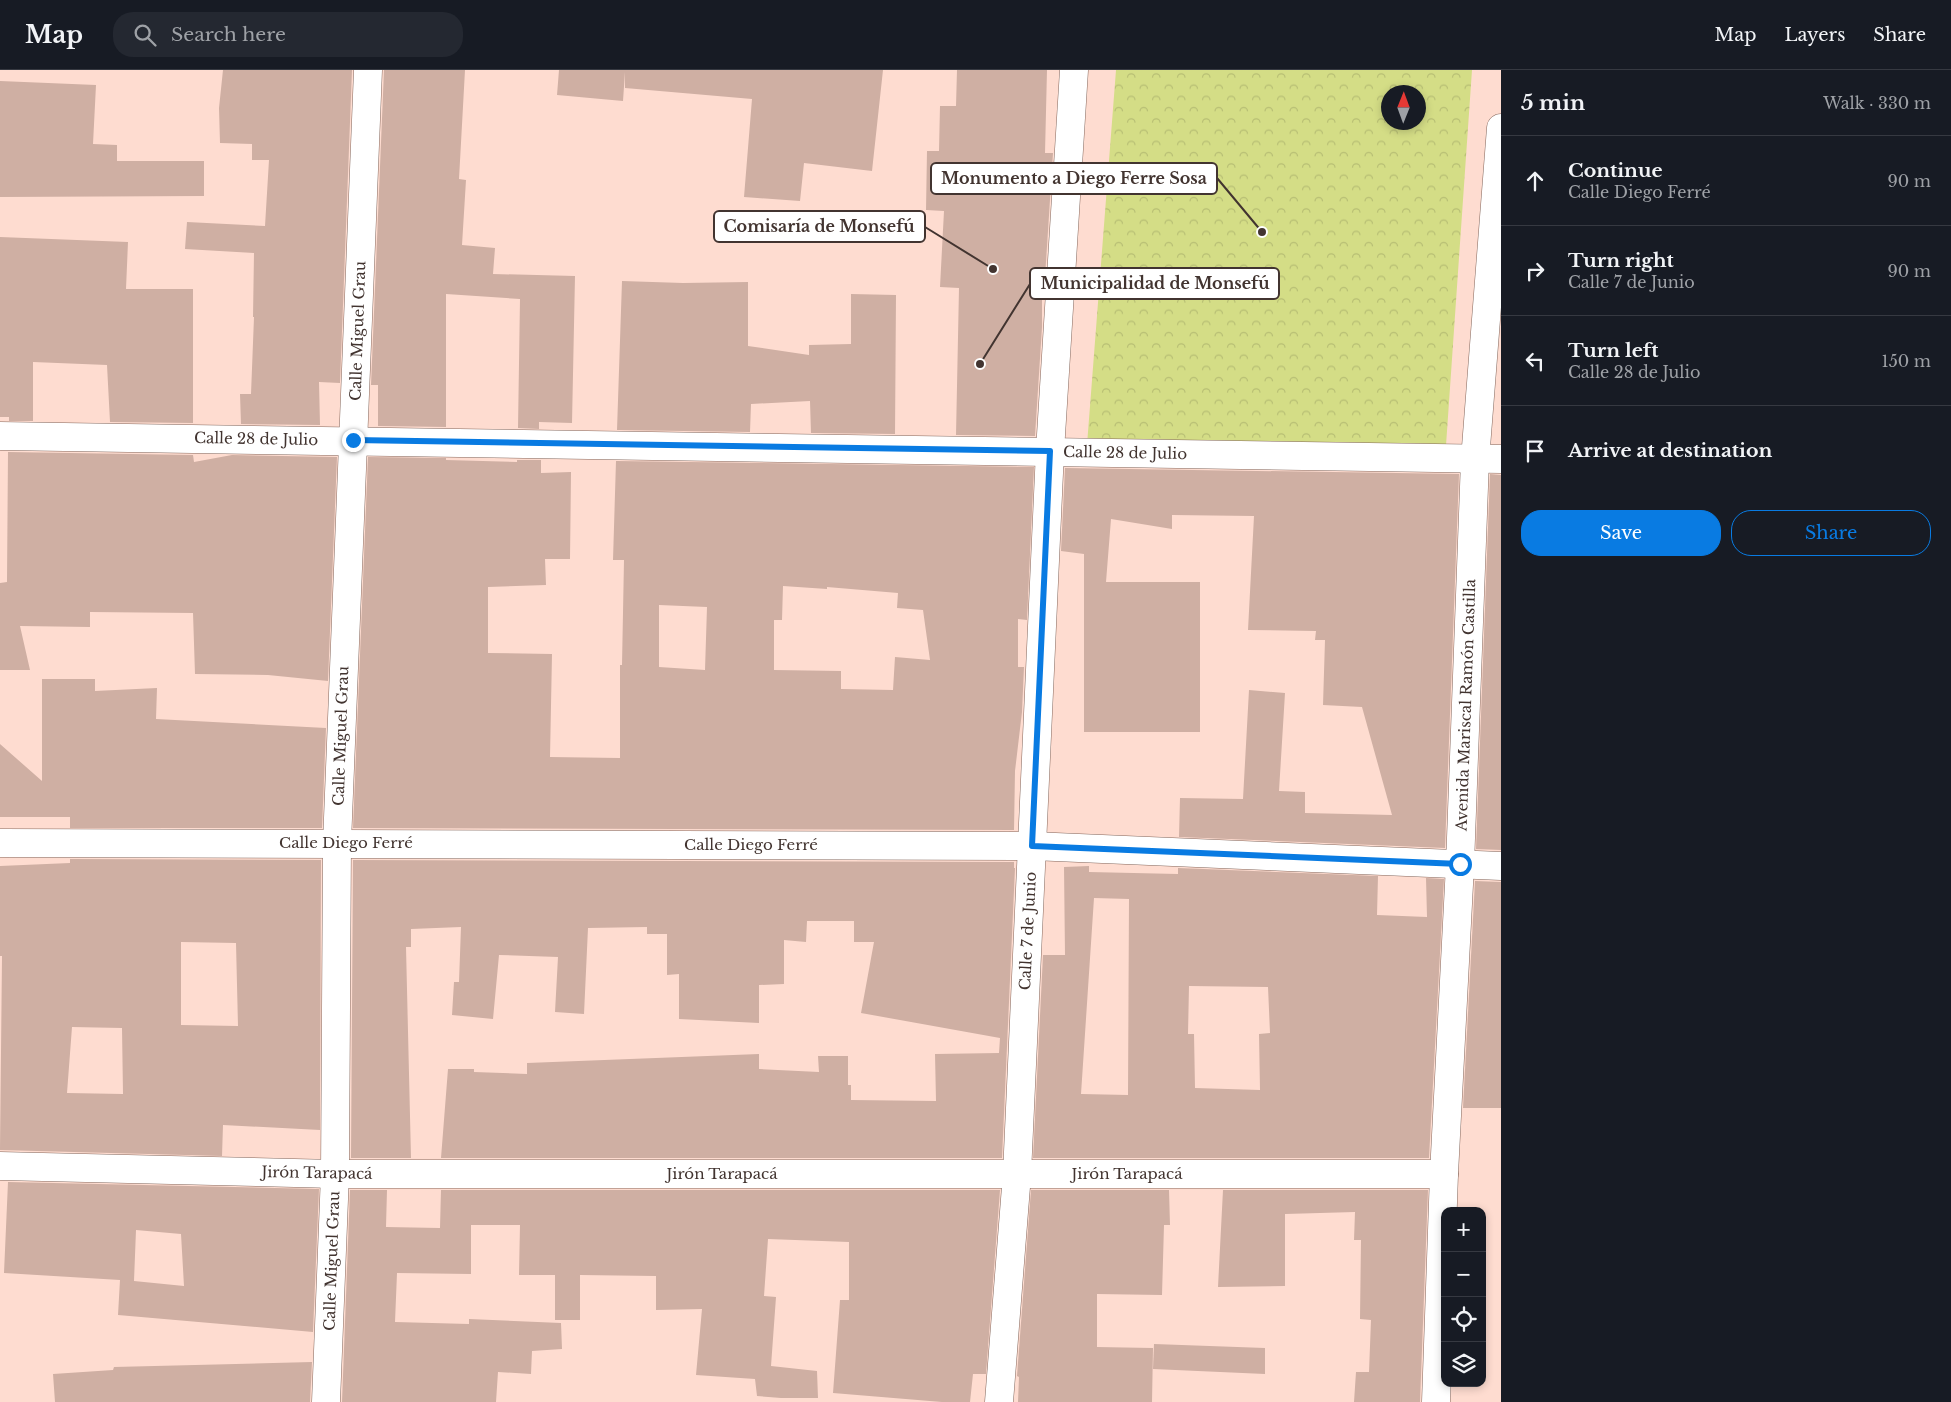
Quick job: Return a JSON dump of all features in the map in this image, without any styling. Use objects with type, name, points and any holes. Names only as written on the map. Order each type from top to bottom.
[{"type":"street","name":"Calle Miguel Grau","points":[[326,1402],[335,1174],[337,843],[368,70]]},
{"type":"street","name":"Calle 7 de Junio","points":[[999,1402],[1017,1174],[1050,451],[1074,70]]},
{"type":"street","name":"Avenida Mariscal Ramón Castilla","points":[[1436,1402],[1444,1174],[1460,864],[1488,459],[1501,128]]},
{"type":"street","name":"Calle 28 de Julio","points":[[0,436],[1488,459]]},
{"type":"street","name":"Calle Diego Ferré","points":[[0,843],[1032,846],[1501,866]]},
{"type":"street","name":"Jirón Tarapacá","points":[[0,1166],[335,1174],[1444,1174]]},
{"type":"green space","points":[[1116,70],[1472,70],[1445,460],[1087,445]]},
{"type":"building","points":[[223,70],[352,70],[340,383],[319,382],[320,425],[241,424],[240,394],[251,394],[254,253],[185,249],[187,222],[265,226],[269,160],[252,160],[252,144],[220,143],[219,108]]},
{"type":"building","points":[[384,70],[465,70],[459,179],[466,180],[462,245],[495,248],[493,274],[575,276],[572,423],[539,422],[539,429],[518,428],[520,299],[446,294],[446,427],[378,426],[378,385],[371,385]]},
{"type":"building","points":[[559,70],[883,70],[872,171],[804,163],[800,201],[744,197],[752,99],[625,88],[625,72],[623,101],[557,95]]},
{"type":"building","points":[[957,70],[1047,70],[1045,153],[1053,153],[1044,293],[1042,293],[1042,327],[1035,436],[956,435],[959,288],[940,287],[944,211],[926,210],[927,151],[939,151],[940,106],[956,106]]},
{"type":"building","points":[[0,81],[96,85],[93,144],[117,145],[117,161],[204,161],[204,196],[0,197]]},
{"type":"building","points":[[0,237],[128,242],[126,289],[193,289],[193,423],[110,422],[107,365],[33,362],[33,421],[9,421],[9,417],[0,417]]},
{"type":"building","points":[[622,281],[683,283],[748,282],[748,346],[809,355],[809,345],[851,344],[851,294],[896,295],[895,434],[811,433],[810,401],[751,404],[750,432],[617,430]]},
{"type":"building","points":[[8,452],[193,455],[194,462],[232,455],[337,457],[328,681],[268,675],[195,674],[193,613],[90,612],[90,627],[20,626],[30,670],[0,670],[0,583],[7,582]]},
{"type":"building","points":[[368,457],[446,458],[446,460],[517,462],[517,460],[541,460],[541,473],[571,472],[570,559],[545,559],[546,585],[488,587],[488,653],[552,654],[550,757],[620,758],[620,665],[622,665],[624,560],[613,560],[616,461],[1034,467],[1027,620],[1018,619],[1018,667],[1024,667],[1022,712],[1015,771],[1014,830],[353,828]],"holes":[[[783,586],[827,589],[827,587],[898,593],[897,608],[923,610],[930,660],[895,657],[893,690],[841,689],[841,671],[774,670],[774,620],[782,620]],[[659,605],[707,607],[705,670],[659,667]]]},
{"type":"building","points":[[1065,468],[1459,474],[1445,848],[1179,837],[1180,798],[1243,799],[1249,690],[1285,693],[1279,791],[1305,792],[1305,813],[1392,815],[1362,707],[1323,705],[1325,640],[1315,640],[1316,631],[1248,630],[1254,516],[1172,515],[1172,529],[1111,519],[1106,582],[1200,582],[1200,732],[1084,732],[1084,554],[1061,551]]},
{"type":"building","points":[[1490,474],[1501,475],[1501,850],[1476,849]]},
{"type":"building","points":[[42,679],[95,679],[95,691],[157,688],[156,719],[326,728],[322,828],[70,828],[70,817],[0,817],[0,744],[42,781]]},
{"type":"building","points":[[70,859],[321,860],[320,1130],[223,1125],[222,1156],[0,1150],[2,956],[0,956],[0,866],[70,863]],"holes":[[[181,942],[236,943],[238,1026],[181,1025]],[[72,1027],[122,1028],[123,1094],[67,1093]]]},
{"type":"building","points":[[353,860],[1014,862],[1002,1158],[441,1158],[448,1069],[474,1069],[474,1072],[527,1074],[527,1063],[759,1054],[759,1069],[819,1072],[818,1056],[848,1056],[848,1085],[851,1085],[851,1100],[936,1101],[935,1054],[999,1053],[1000,1038],[861,1013],[874,942],[854,942],[854,921],[807,921],[806,942],[784,940],[784,984],[759,985],[759,1023],[679,1019],[679,974],[667,975],[667,934],[647,934],[647,927],[588,928],[584,1014],[555,1012],[558,957],[499,955],[493,1019],[452,1015],[454,982],[459,982],[461,927],[411,929],[411,947],[406,947],[411,1158],[351,1158]]},
{"type":"building","points":[[1089,866],[1089,872],[1178,874],[1178,868],[1378,876],[1377,915],[1427,917],[1426,878],[1444,879],[1429,1158],[1033,1158],[1043,955],[1065,955],[1064,867]],"holes":[[[1094,898],[1129,899],[1128,1095],[1081,1094]],[[1189,986],[1268,987],[1270,1033],[1259,1034],[1260,1090],[1195,1088],[1194,1034],[1188,1034]]]},
{"type":"building","points":[[1475,881],[1501,882],[1501,1108],[1463,1108]]},
{"type":"building","points":[[8,1182],[319,1189],[313,1332],[118,1315],[120,1280],[4,1273]],"holes":[[[136,1230],[181,1234],[184,1286],[134,1281]]]},
{"type":"building","points":[[350,1190],[387,1190],[386,1227],[440,1228],[441,1190],[1000,1190],[986,1374],[973,1374],[970,1402],[942,1402],[833,1393],[840,1300],[849,1300],[849,1242],[768,1239],[764,1296],[776,1297],[771,1366],[817,1371],[818,1398],[781,1398],[757,1396],[755,1379],[696,1375],[702,1309],[656,1310],[656,1276],[580,1275],[580,1320],[555,1320],[555,1275],[519,1275],[520,1225],[471,1225],[471,1274],[397,1273],[395,1322],[469,1324],[469,1319],[561,1323],[562,1349],[532,1351],[531,1374],[498,1372],[496,1402],[342,1402]]},
{"type":"building","points":[[1031,1190],[1169,1190],[1170,1225],[1164,1225],[1162,1295],[1097,1294],[1097,1347],[1153,1348],[1152,1402],[1018,1402],[1019,1377],[1017,1376]]},
{"type":"building","points":[[1223,1190],[1428,1190],[1420,1402],[1354,1402],[1356,1372],[1369,1372],[1371,1320],[1360,1319],[1361,1240],[1354,1240],[1355,1212],[1285,1214],[1285,1286],[1218,1287]]},
{"type":"building","points":[[1154,1344],[1265,1348],[1265,1374],[1153,1369]]},
{"type":"building","points":[[312,1362],[310,1402],[55,1402],[53,1374],[113,1370],[114,1367]]},
{"type":"place","name":"Monumento a Diego Ferre Sosa","points":[[1262,232]]},
{"type":"place","name":"Comisaría de Monsefú","points":[[993,269]]},
{"type":"place","name":"Municipalidad de Monsefú","points":[[980,364]]},
{"type":"route","points":[[353,440],[1050,451],[1032,846],[1460,864]]}]
